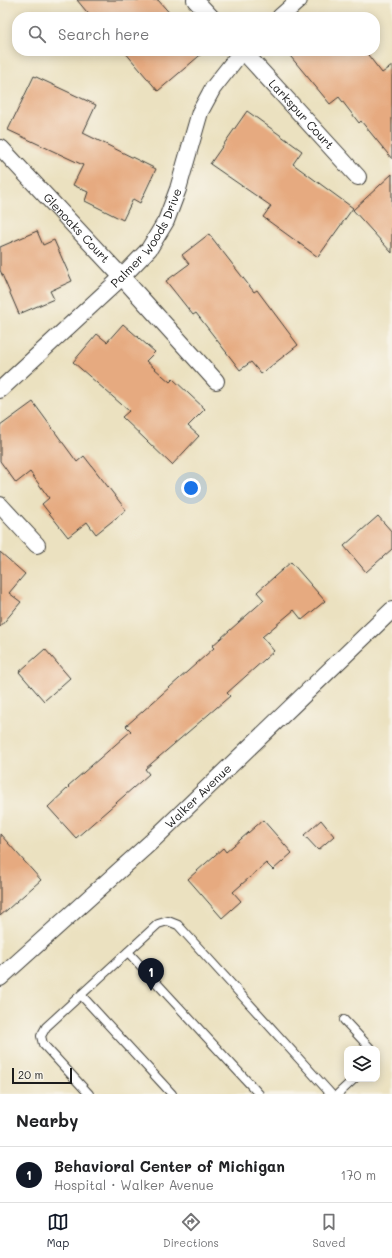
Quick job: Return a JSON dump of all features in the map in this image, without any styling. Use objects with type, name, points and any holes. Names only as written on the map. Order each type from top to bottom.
[{"type":"street","points":[[196,0],[207,12]]},
{"type":"street","points":[[286,12],[299,0]]},
{"type":"street","name":"Palmer Woods Drive","points":[[0,390],[122,277],[149,249],[166,221],[178,190],[200,112],[212,88],[239,56]]},
{"type":"street","name":"Larkspur Court","points":[[248,56],[358,177]]},
{"type":"street","name":"Glenoaks Court","points":[[1,148],[122,277],[216,381]]},
{"type":"street","points":[[0,505],[37,545]]},
{"type":"street","name":"Walker Avenue","points":[[0,978],[151,842],[392,610]]},
{"type":"lane","points":[[89,1094],[43,1044],[41,1036],[46,1027],[158,924],[168,921],[178,925],[332,1094]]},
{"type":"lane","points":[[128,952],[258,1094]]},
{"type":"lane","points":[[81,995],[172,1094]]},
{"type":"lane","points":[[344,1020],[368,1046]]},
{"type":"lane","points":[[338,1094],[351,1082]]},
{"type":"building","points":[[77,0],[158,0],[169,12],[87,12]]},
{"type":"building","points":[[128,56],[199,56],[158,91]]},
{"type":"building","points":[[290,56],[369,56],[382,73],[392,66],[392,159],[361,121],[359,123],[339,97],[330,104]]},
{"type":"building","points":[[34,76],[96,105],[83,133],[156,169],[140,203],[133,199],[123,220],[85,201],[88,192],[73,185],[83,165],[8,130]]},
{"type":"building","points":[[247,111],[302,151],[293,164],[353,208],[318,257],[263,217],[271,206],[210,164]]},
{"type":"building","points":[[392,174],[392,253],[353,210]]},
{"type":"building","points":[[37,231],[43,245],[54,240],[72,281],[50,291],[54,299],[19,314],[0,270],[0,247]]},
{"type":"building","points":[[209,234],[254,292],[257,290],[298,345],[261,374],[251,362],[240,370],[196,313],[193,315],[166,281],[189,264],[182,255]]},
{"type":"building","points":[[123,324],[155,352],[146,361],[170,382],[173,379],[205,409],[188,426],[199,436],[172,465],[122,417],[129,411],[73,362],[97,334],[107,342]]},
{"type":"building","points":[[33,402],[77,462],[84,456],[126,510],[96,534],[87,522],[68,537],[42,504],[49,498],[30,472],[16,483],[0,461],[0,426]]},
{"type":"building","points":[[378,516],[392,532],[392,549],[366,572],[344,546]]},
{"type":"building","points":[[0,552],[25,574],[9,593],[21,602],[0,627]]},
{"type":"building","points":[[291,562],[325,601],[302,620],[294,610],[262,637],[274,651],[227,693],[230,696],[145,769],[149,774],[76,838],[48,807],[69,787],[68,786],[131,731],[126,726],[214,648],[212,646],[264,600],[257,592]]},
{"type":"building","points":[[45,649],[70,678],[44,701],[19,672]]},
{"type":"building","points":[[263,820],[292,853],[273,870],[266,863],[233,892],[241,901],[222,918],[188,879],[223,848],[226,852]]},
{"type":"building","points":[[321,820],[334,836],[318,850],[304,835]]},
{"type":"building","points":[[0,834],[41,880],[0,916]]},
{"type":"place","name":"Behavioral Center of Michigan","points":[[151,991]]}]
